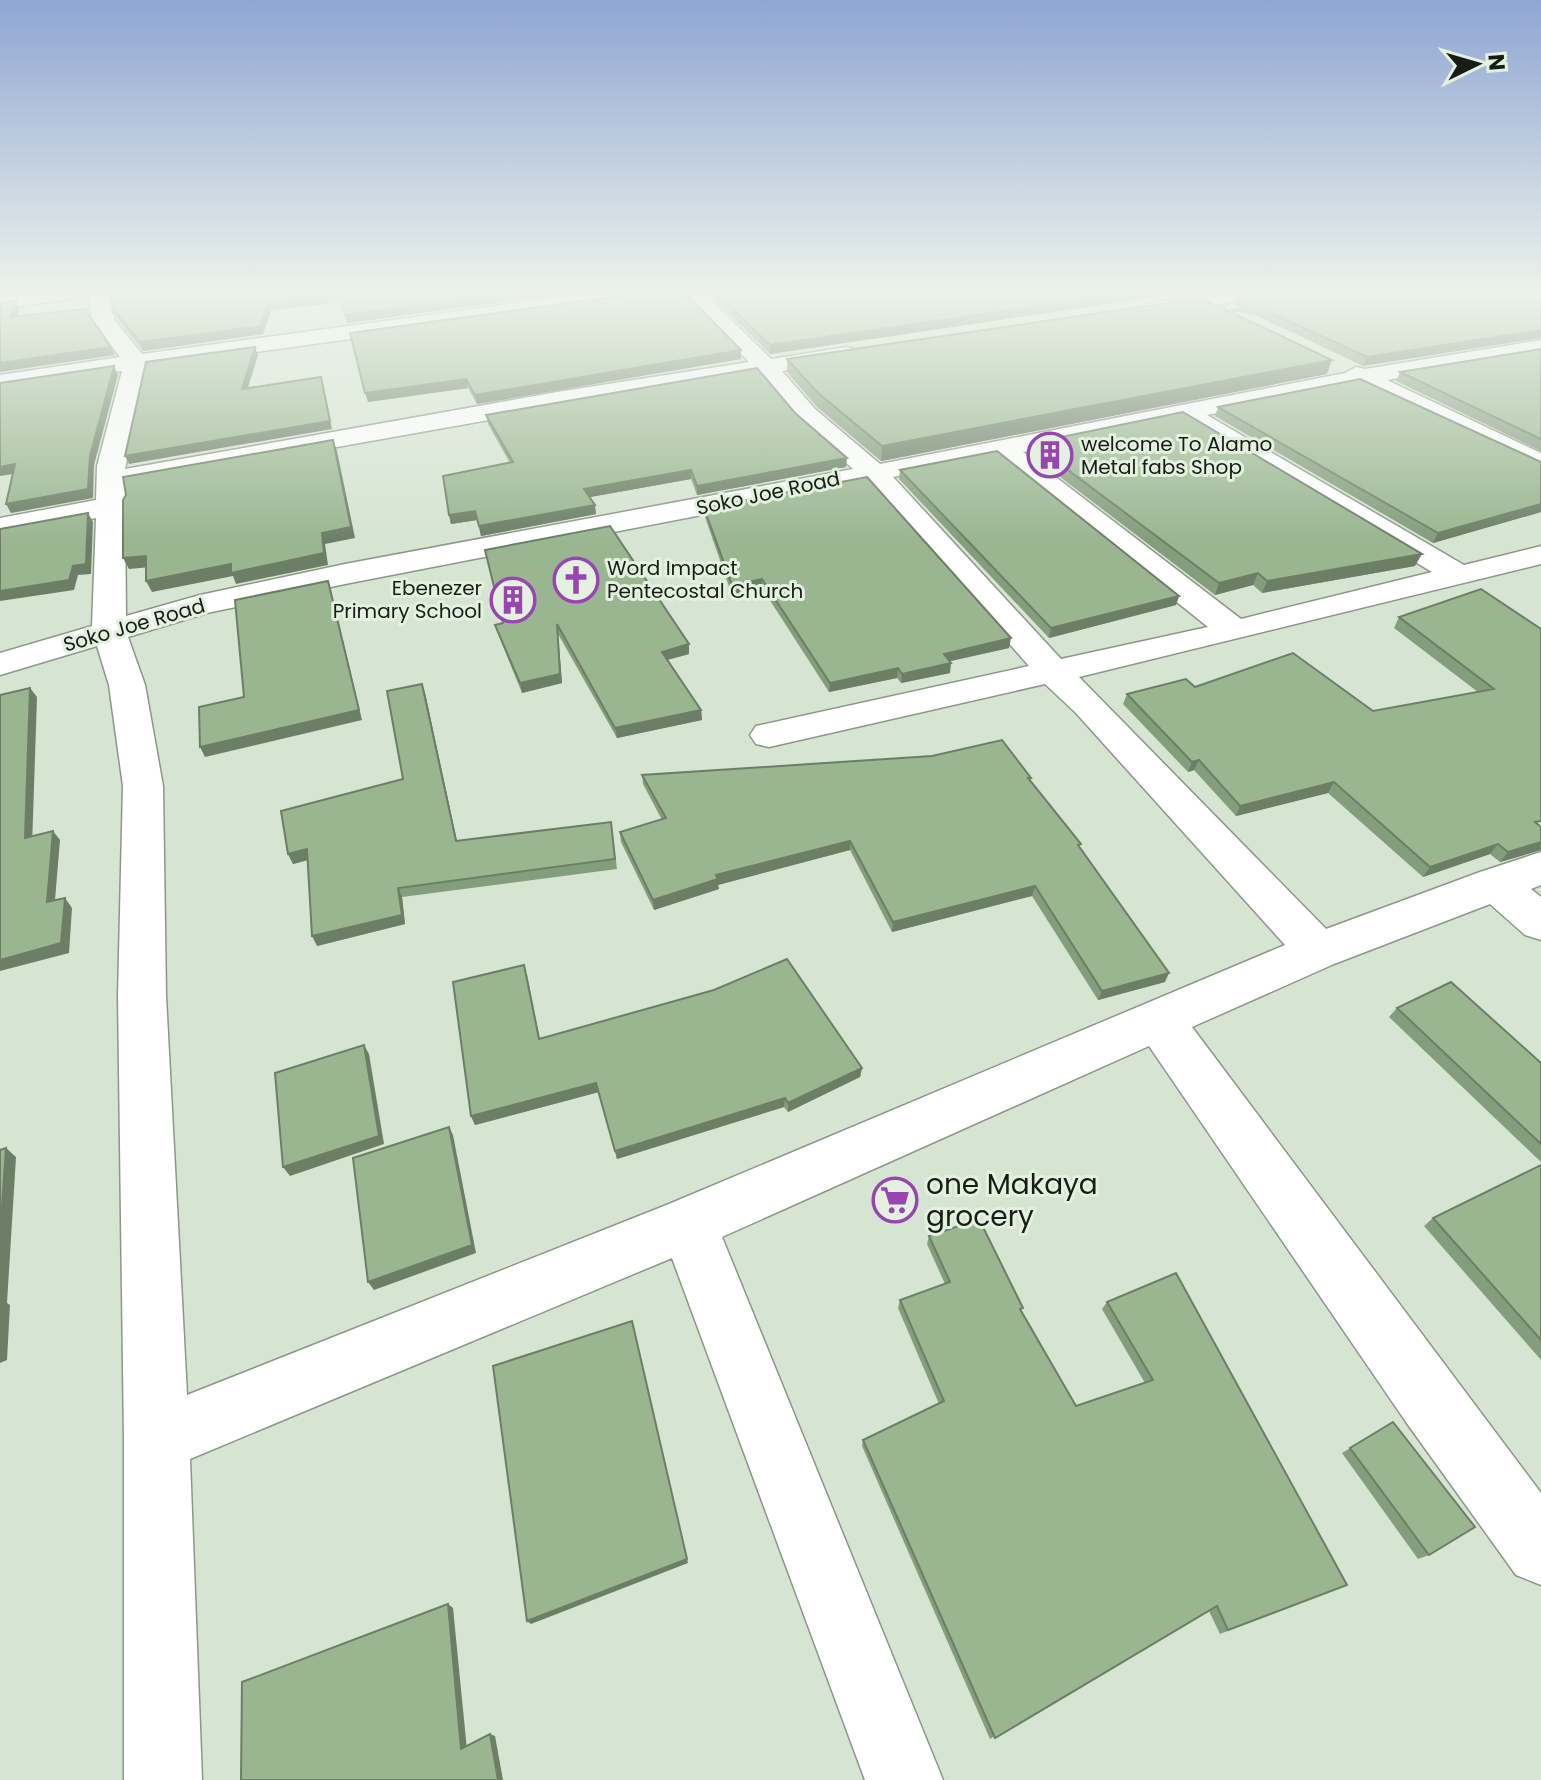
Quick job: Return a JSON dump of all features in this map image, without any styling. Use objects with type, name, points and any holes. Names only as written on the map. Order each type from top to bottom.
[{"type":"street","points":[[0,382],[47,375]]},
{"type":"street","points":[[133,375],[111,466],[109,631],[127,685],[143,786],[142,996],[157,1440],[163,1780]]},
{"type":"street","points":[[0,527],[112,492],[713,375]]},
{"type":"street","points":[[773,375],[806,414],[873,472],[1054,673],[1088,704],[1318,951]]},
{"type":"street","points":[[1357,375],[1541,464]]},
{"type":"street","name":"Soko Joe Road","points":[[0,664],[200,605],[345,574],[1373,375]]},
{"type":"street","points":[[1184,412],[1457,574]]},
{"type":"street","points":[[1001,448],[1235,631]]},
{"type":"street","points":[[769,735],[1235,631],[1541,555]]},
{"type":"street","points":[[157,1440],[688,1224],[1318,951],[1518,875],[1541,923]]},
{"type":"street","points":[[1159,1021],[1541,1550]]},
{"type":"street","points":[[688,1224],[904,1780]]},
{"type":"building","points":[[53,375],[112,375],[90,456],[88,489],[6,504],[15,464],[0,467],[0,383]]},
{"type":"building","points":[[143,375],[246,375],[242,389],[321,377],[330,421],[125,456]]},
{"type":"building","points":[[361,375],[593,375],[475,395],[466,379],[365,393]]},
{"type":"building","points":[[716,375],[763,375],[795,413],[847,458],[697,486],[691,470],[584,489],[595,505],[479,526],[475,511],[449,515],[443,476],[513,462],[486,415]]},
{"type":"building","points":[[802,375],[1253,375],[882,446],[818,393]]},
{"type":"building","points":[[1406,375],[1541,375],[1541,439]]},
{"type":"building","points":[[1360,379],[1541,462],[1541,504],[1438,533],[1218,407]]},
{"type":"building","points":[[1183,412],[1422,554],[1267,581],[1258,573],[1219,583],[1032,443]]},
{"type":"building","points":[[333,440],[351,527],[322,533],[324,553],[231,573],[231,564],[146,581],[146,556],[123,558],[123,500],[126,495],[123,477]]},
{"type":"building","points":[[997,451],[1179,596],[1051,628],[900,470]]},
{"type":"building","points":[[867,477],[1011,638],[944,654],[951,663],[902,674],[898,668],[830,683],[762,579],[732,585],[704,508]]},
{"type":"building","points":[[88,513],[86,564],[73,566],[69,580],[0,591],[0,529]]},
{"type":"building","points":[[610,526],[689,644],[662,652],[701,710],[615,728],[557,624],[560,674],[520,683],[495,625],[503,623],[485,550]]},
{"type":"building","points":[[328,581],[359,710],[200,747],[199,707],[244,697],[235,600]]},
{"type":"building","points":[[1481,589],[1541,629],[1541,821],[1535,822],[1541,827],[1541,842],[1508,852],[1498,844],[1430,867],[1334,782],[1240,806],[1199,760],[1192,762],[1127,694],[1186,679],[1195,687],[1293,653],[1373,711],[1494,689],[1399,617]]},
{"type":"building","points":[[422,684],[456,841],[611,822],[615,859],[398,888],[402,915],[312,936],[307,849],[288,854],[281,811],[403,779],[387,691]]},
{"type":"building","points":[[30,688],[25,838],[53,831],[47,902],[65,898],[61,943],[0,960],[0,695]]},
{"type":"building","points":[[1002,740],[1081,844],[1078,845],[1169,973],[1102,991],[1035,886],[893,922],[850,841],[716,875],[718,879],[653,900],[620,832],[666,818],[642,775],[932,756]]},
{"type":"building","points":[[787,959],[862,1068],[788,1103],[785,1098],[615,1151],[596,1083],[471,1116],[453,982],[524,965],[539,1039],[714,990]]},
{"type":"building","points":[[1451,982],[1541,1063],[1541,1144],[1397,1008]]},
{"type":"building","points":[[364,1045],[379,1136],[283,1167],[275,1073]]},
{"type":"building","points":[[449,1127],[472,1245],[368,1282],[353,1158]]},
{"type":"building","points":[[6,1148],[0,1236],[0,1150]]},
{"type":"building","points":[[1541,1165],[1541,1340],[1433,1218]]},
{"type":"building","points":[[979,1219],[1023,1308],[1020,1309],[1076,1406],[1153,1380],[1107,1302],[1176,1273],[1347,1585],[1228,1630],[1217,1606],[995,1738],[863,1440],[944,1401],[900,1300],[950,1282],[929,1236]]},
{"type":"building","points":[[632,1321],[687,1559],[527,1621],[493,1366]]},
{"type":"building","points":[[1393,1422],[1475,1527],[1429,1555],[1350,1448]]},
{"type":"building","points":[[448,1604],[461,1749],[490,1734],[498,1780],[241,1780],[242,1682]]},
{"type":"place","name":"welcome To Alamo Metal fabs Shop","points":[[1050,455]]},
{"type":"place","name":"Word Impact Pentecostal Church","points":[[576,580]]},
{"type":"place","name":"Ebenezer Primary School","points":[[513,600]]},
{"type":"place","name":"one Makaya grocery","points":[[895,1200]]}]
